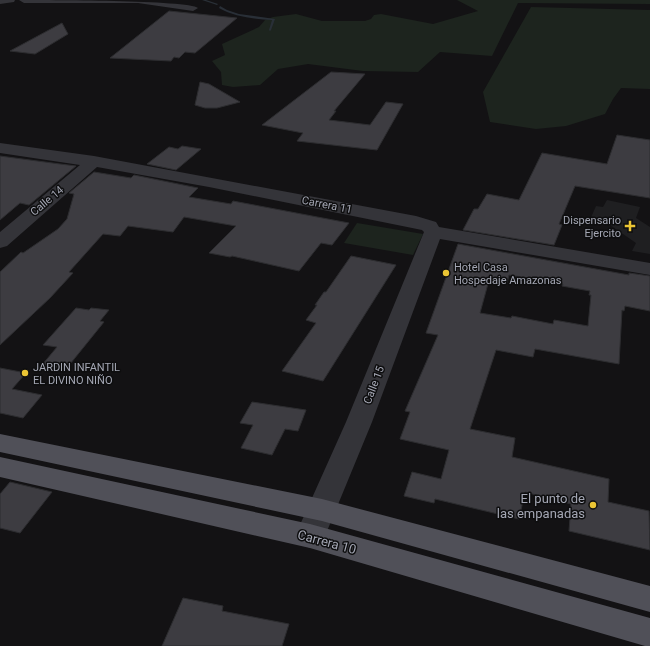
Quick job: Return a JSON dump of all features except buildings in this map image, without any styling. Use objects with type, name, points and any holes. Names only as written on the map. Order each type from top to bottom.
[{"type":"main road","points":[[0,443],[322,510],[650,600]]},
{"type":"main road","name":"Carrera 10","points":[[0,467],[310,536],[650,632]]},
{"type":"street","points":[[0,1],[10,0]]},
{"type":"street","points":[[24,0],[138,0],[193,8]]},
{"type":"street","name":"Carrera 11","points":[[0,148],[94,161],[416,222],[429,226],[433,232],[650,270]]},
{"type":"street","name":"Calle 14","points":[[0,242],[94,161]]},
{"type":"street","name":"Calle 15","points":[[310,536],[359,422],[433,232]]},
{"type":"shaded area","points":[[457,0],[650,0],[650,4],[518,3],[492,56],[440,52],[418,72],[363,71],[308,64],[278,69],[260,85],[233,87],[222,85],[221,72],[212,61],[225,55],[222,44],[259,27],[265,20],[273,17],[296,14],[322,21],[365,21],[371,19],[374,15],[381,14],[433,24],[478,11]]},
{"type":"shaded area","points":[[531,7],[650,10],[650,89],[621,88],[605,114],[566,126],[536,129],[490,122],[483,92]]},
{"type":"shaded area","name":"Dispensario Ejercito","points":[[607,200],[640,207],[636,218],[650,227],[650,254],[632,251],[636,243],[610,225],[589,222],[596,206],[603,207]]},
{"type":"shaded area","points":[[357,223],[423,234],[413,255],[344,243]]},
{"type":"waterway","points":[[203,0],[217,4]]},
{"type":"waterway","points":[[220,7],[239,15],[274,19],[270,30]]},
{"type":"place","name":"Dispensario Ejercito","points":[[630,226]]},
{"type":"place","name":"Hotel Casa Hospedaje Amazonas","points":[[446,273]]},
{"type":"place","name":"JARDIN INFANTIL EL DIVINO NIÑO","points":[[25,373]]},
{"type":"place","name":"El punto de las empanadas","points":[[593,505]]}]
